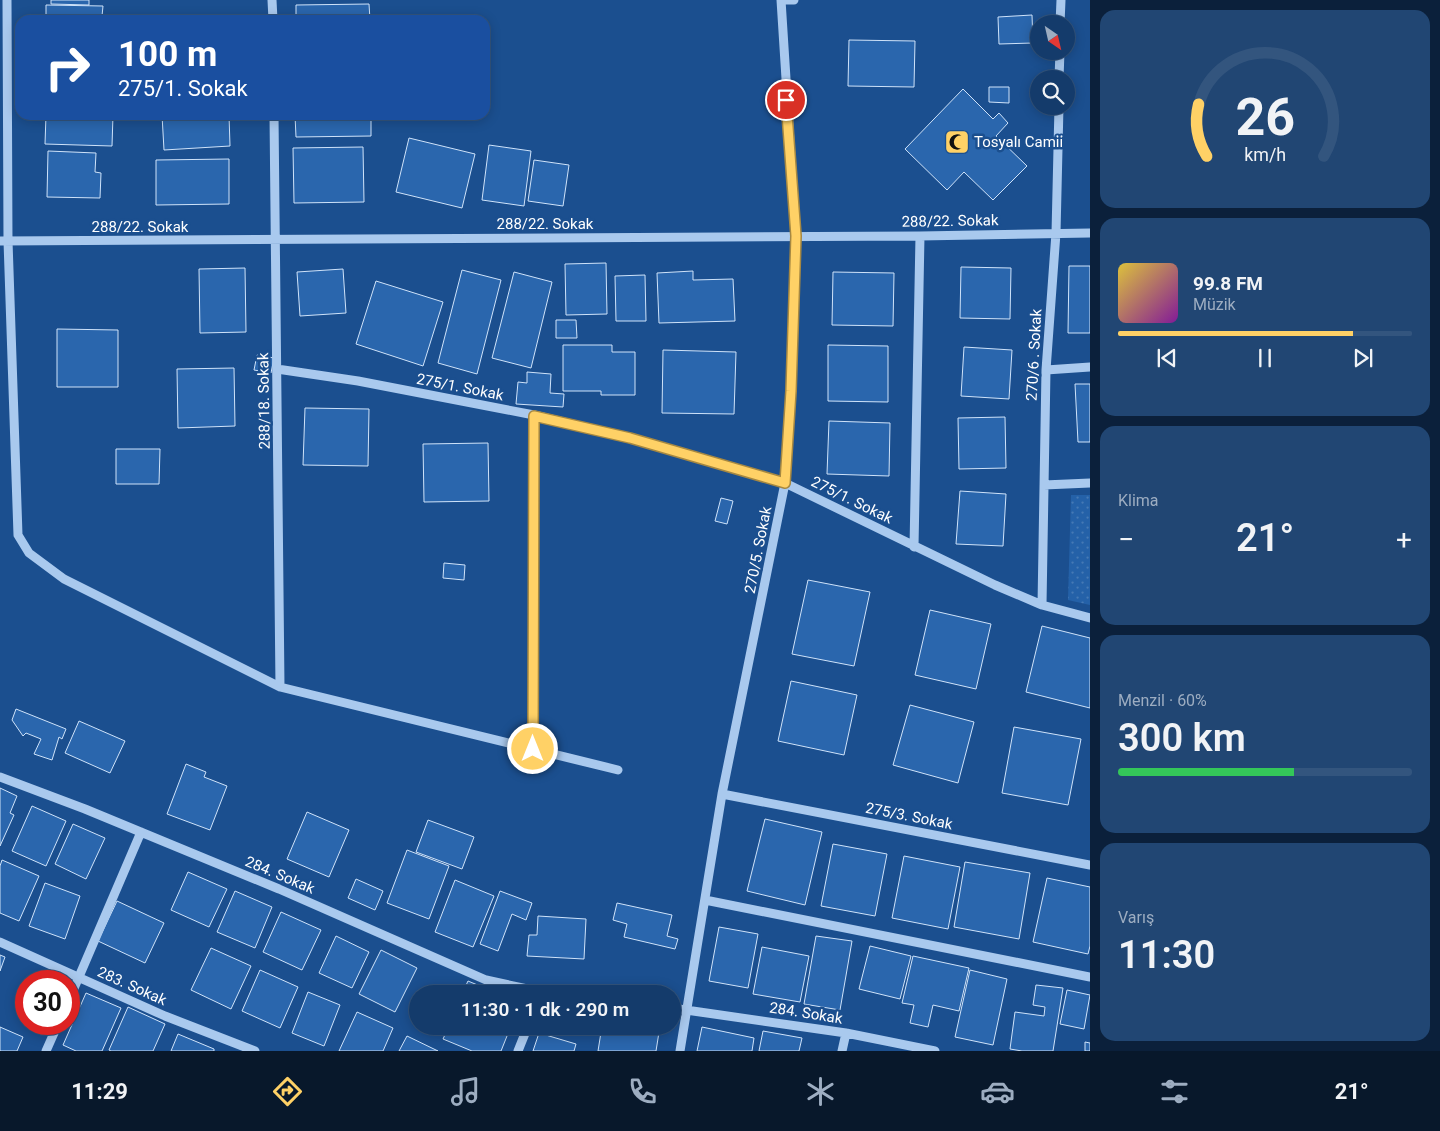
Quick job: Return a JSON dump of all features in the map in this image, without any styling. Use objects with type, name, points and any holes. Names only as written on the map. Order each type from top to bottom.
[{"type":"street","points":[[7,0],[4,241],[18,535],[29,553],[64,579],[280,687],[618,770]]},
{"type":"street","points":[[272,0],[273,15]]},
{"type":"street","points":[[780,0],[794,0]]},
{"type":"street","name":"270/5. Sokak","points":[[680,1051],[722,794],[785,483],[791,391],[796,236],[780,0]]},
{"type":"street","points":[[1060,0],[1060,15]]},
{"type":"street","name":"270/6 . Sokak","points":[[1042,604],[1046,370],[1056,233],[1059,115]]},
{"type":"street","name":"288/18. Sokak","points":[[274,120],[280,687]]},
{"type":"street","name":"288/22. Sokak","points":[[4,241],[920,236],[1090,233]]},
{"type":"street","points":[[914,547],[920,236]]},
{"type":"street","points":[[1046,370],[1090,367]]},
{"type":"street","name":"275/1. Sokak","points":[[277,369],[358,381],[534,416],[630,438],[785,483],[995,585],[1042,604],[1090,618]]},
{"type":"street","points":[[533,749],[534,416]]},
{"type":"street","points":[[1044,485],[1090,484]]},
{"type":"street","name":"284. Sokak","points":[[0,777],[85,809],[280,889],[486,980],[509,985]]},
{"type":"street","name":"275/3. Sokak","points":[[722,794],[1090,865]]},
{"type":"street","points":[[80,975],[141,832]]},
{"type":"street","points":[[705,900],[1090,978]]},
{"type":"street","name":"283. Sokak","points":[[0,942],[63,970]]},
{"type":"street","name":"283. Sokak","points":[[80,977],[165,1016],[255,1051]]},
{"type":"street","name":"284. Sokak","points":[[681,1009],[846,1033],[935,1051]]},
{"type":"street","points":[[842,1051],[846,1033]]},
{"type":"street","points":[[46,1051],[53,1035]]},
{"type":"street","points":[[518,1051],[524,1035]]},
{"type":"shaded area","points":[[1071,495],[1090,495],[1090,605],[1068,600]]},
{"type":"building","points":[[51,0],[89,0],[89,5],[51,4]]},
{"type":"building","points":[[369,4],[370,15],[296,15],[296,5]]},
{"type":"building","points":[[46,5],[103,6],[102,15],[46,15]]},
{"type":"building","points":[[1030,15],[1030,43],[999,44],[998,17]]},
{"type":"building","points":[[849,40],[915,41],[914,87],[848,86]]},
{"type":"building","points":[[989,87],[1009,87],[1009,103],[989,102]]},
{"type":"building","name":"Tosyalı Camii","points":[[963,89],[993,119],[999,113],[1008,123],[996,136],[1027,166],[993,200],[964,172],[947,190],[905,149]]},
{"type":"building","points":[[46,120],[113,120],[112,146],[45,144]]},
{"type":"building","points":[[162,120],[229,120],[230,146],[164,150]]},
{"type":"building","points":[[295,120],[371,120],[371,136],[296,137]]},
{"type":"building","points":[[409,138],[475,154],[462,208],[396,192]]},
{"type":"building","points":[[489,145],[531,151],[524,206],[482,200]]},
{"type":"building","points":[[363,147],[364,202],[294,203],[293,148]]},
{"type":"building","points":[[48,151],[96,153],[95,172],[101,173],[100,198],[47,197]]},
{"type":"building","points":[[229,159],[229,204],[156,205],[156,160]]},
{"type":"building","points":[[534,160],[569,165],[563,206],[528,201]]},
{"type":"building","points":[[606,263],[607,314],[566,315],[565,264]]},
{"type":"building","points":[[1069,266],[1090,266],[1090,333],[1068,333]]},
{"type":"building","points":[[961,267],[1011,268],[1010,319],[960,318]]},
{"type":"building","points":[[245,268],[246,332],[200,333],[199,269]]},
{"type":"building","points":[[343,269],[346,313],[300,316],[297,272]]},
{"type":"building","points":[[462,270],[501,280],[477,374],[438,363]]},
{"type":"building","points":[[693,271],[693,280],[733,279],[735,321],[659,323],[657,273]]},
{"type":"building","points":[[514,272],[552,282],[531,368],[492,358]]},
{"type":"building","points":[[833,272],[894,273],[893,326],[832,325]]},
{"type":"building","points":[[645,275],[646,321],[616,321],[615,276]]},
{"type":"building","points":[[376,281],[443,302],[423,366],[356,344]]},
{"type":"building","points":[[556,320],[576,320],[577,338],[556,338]]},
{"type":"building","points":[[57,329],[118,330],[118,387],[57,387]]},
{"type":"building","points":[[563,345],[612,345],[612,352],[635,352],[635,395],[601,395],[601,391],[563,391]]},
{"type":"building","points":[[828,345],[888,346],[888,402],[828,401]]},
{"type":"building","points":[[964,347],[1012,350],[1009,399],[961,396]]},
{"type":"building","points":[[663,350],[736,352],[734,414],[662,413]]},
{"type":"building","points":[[257,355],[274,358],[271,373],[254,370]]},
{"type":"building","points":[[234,368],[235,426],[178,428],[177,369]]},
{"type":"building","points":[[527,372],[551,374],[550,393],[564,394],[563,407],[516,404],[518,382],[527,383]]},
{"type":"building","points":[[1075,384],[1090,384],[1090,442],[1078,442]]},
{"type":"building","points":[[305,408],[369,409],[368,466],[303,465]]},
{"type":"building","points":[[1005,417],[1006,468],[959,469],[958,418]]},
{"type":"building","points":[[829,421],[890,423],[889,476],[827,474]]},
{"type":"building","points":[[488,443],[489,501],[424,502],[423,444]]},
{"type":"building","points":[[116,449],[160,449],[159,484],[116,484]]},
{"type":"building","points":[[960,491],[1006,494],[1003,546],[956,544]]},
{"type":"building","points":[[721,498],[733,501],[727,524],[715,521]]},
{"type":"building","points":[[444,563],[465,565],[464,580],[443,578]]},
{"type":"building","points":[[808,580],[870,592],[854,666],[792,654]]},
{"type":"building","points":[[930,610],[991,624],[976,689],[915,675]]},
{"type":"building","points":[[1042,626],[1090,638],[1090,708],[1026,692]]},
{"type":"building","points":[[791,681],[857,695],[844,755],[778,741]]},
{"type":"building","points":[[910,705],[974,722],[958,783],[893,765]]},
{"type":"building","points":[[16,709],[66,729],[62,739],[59,737],[52,760],[34,754],[41,739],[26,733],[23,736],[12,720]]},
{"type":"building","points":[[79,721],[125,741],[110,773],[65,753]]},
{"type":"building","points":[[1014,727],[1081,739],[1068,805],[1002,793]]},
{"type":"building","points":[[186,764],[206,772],[204,777],[227,786],[210,830],[167,814]]},
{"type":"building","points":[[0,788],[17,796],[10,813],[14,815],[0,846]]},
{"type":"building","points":[[32,806],[66,821],[46,866],[12,851]]},
{"type":"building","points":[[307,812],[349,830],[329,877],[287,859]]},
{"type":"building","points":[[765,819],[822,832],[805,905],[747,891]]},
{"type":"building","points":[[428,820],[474,837],[462,869],[416,852]]},
{"type":"building","points":[[73,824],[105,838],[86,879],[55,864]]},
{"type":"building","points":[[833,844],[887,854],[875,916],[821,906]]},
{"type":"building","points":[[407,850],[449,866],[429,919],[387,903]]},
{"type":"building","points":[[904,856],[960,867],[948,929],[892,918]]},
{"type":"building","points":[[2,860],[39,876],[19,921],[0,913],[0,866]]},
{"type":"building","points":[[965,862],[1030,873],[1019,939],[954,927]]},
{"type":"building","points":[[188,872],[227,889],[209,927],[171,910]]},
{"type":"building","points":[[1047,878],[1090,887],[1090,946],[1088,954],[1033,942]]},
{"type":"building","points":[[356,879],[383,891],[375,910],[348,898]]},
{"type":"building","points":[[455,880],[494,896],[473,947],[435,932]]},
{"type":"building","points":[[45,883],[80,896],[65,939],[29,926]]},
{"type":"building","points":[[235,891],[272,907],[255,948],[217,932]]},
{"type":"building","points":[[500,891],[532,903],[526,920],[512,914],[498,951],[480,944]]},
{"type":"building","points":[[117,901],[164,923],[145,963],[98,941]]},
{"type":"building","points":[[617,903],[672,915],[667,936],[678,939],[675,949],[624,937],[627,924],[613,920]]},
{"type":"building","points":[[281,912],[321,930],[302,970],[263,952]]},
{"type":"building","points":[[538,916],[586,919],[584,959],[527,956],[529,935],[537,935]]},
{"type":"building","points":[[719,927],[758,934],[748,988],[709,981]]},
{"type":"building","points":[[336,936],[369,952],[352,988],[319,973]]},
{"type":"building","points":[[816,936],[852,941],[840,1010],[804,1004]]},
{"type":"building","points":[[870,946],[911,956],[900,999],[859,989]]},
{"type":"building","points":[[762,947],[809,956],[800,1002],[753,994]]},
{"type":"building","points":[[211,948],[251,966],[231,1009],[191,990]]},
{"type":"building","points":[[381,950],[417,968],[395,1012],[359,994]]},
{"type":"building","points":[[0,955],[5,957],[0,971]]},
{"type":"building","points":[[913,956],[969,968],[959,1011],[933,1005],[928,1027],[910,1023],[914,1005],[902,1003]]},
{"type":"building","points":[[260,970],[298,987],[280,1028],[242,1011]]},
{"type":"building","points":[[970,970],[1007,979],[993,1045],[955,1037]]},
{"type":"building","points":[[468,981],[478,985],[466,985]]},
{"type":"building","points":[[1036,985],[1063,988],[1053,1051],[1010,1049],[1015,1012],[1044,1016],[1045,1007],[1033,1005]]},
{"type":"building","points":[[1067,990],[1090,995],[1084,1029],[1060,1024]]},
{"type":"building","points":[[308,992],[340,1005],[324,1046],[292,1033]]},
{"type":"building","points":[[86,993],[121,1008],[102,1051],[76,1051],[63,1045],[67,1035],[80,1035],[80,1007]]},
{"type":"building","points":[[128,1007],[165,1024],[153,1051],[109,1050]]},
{"type":"building","points":[[357,1012],[393,1028],[383,1051],[339,1051]]},
{"type":"building","points":[[0,1027],[23,1037],[17,1051],[0,1051]]},
{"type":"building","points":[[702,1027],[754,1038],[752,1051],[697,1051]]},
{"type":"building","points":[[763,1031],[802,1038],[799,1051],[759,1051]]},
{"type":"building","points":[[178,1034],[214,1049],[214,1051],[171,1051]]},
{"type":"building","points":[[445,1035],[507,1035],[501,1051],[472,1051],[443,1039]]},
{"type":"building","points":[[538,1035],[546,1035],[576,1044],[574,1051],[533,1051]]},
{"type":"building","points":[[601,1035],[659,1035],[656,1051],[598,1051]]},
{"type":"building","points":[[407,1036],[438,1051],[399,1051]]},
{"type":"building","points":[[1085,1042],[1090,1043],[1090,1051],[1085,1051]]},
{"type":"place","name":"Tosyalı Camii","points":[[957,142]]},
{"type":"route","points":[[533,749],[534,416],[630,438],[785,483],[791,391],[796,236],[786,100]]}]
